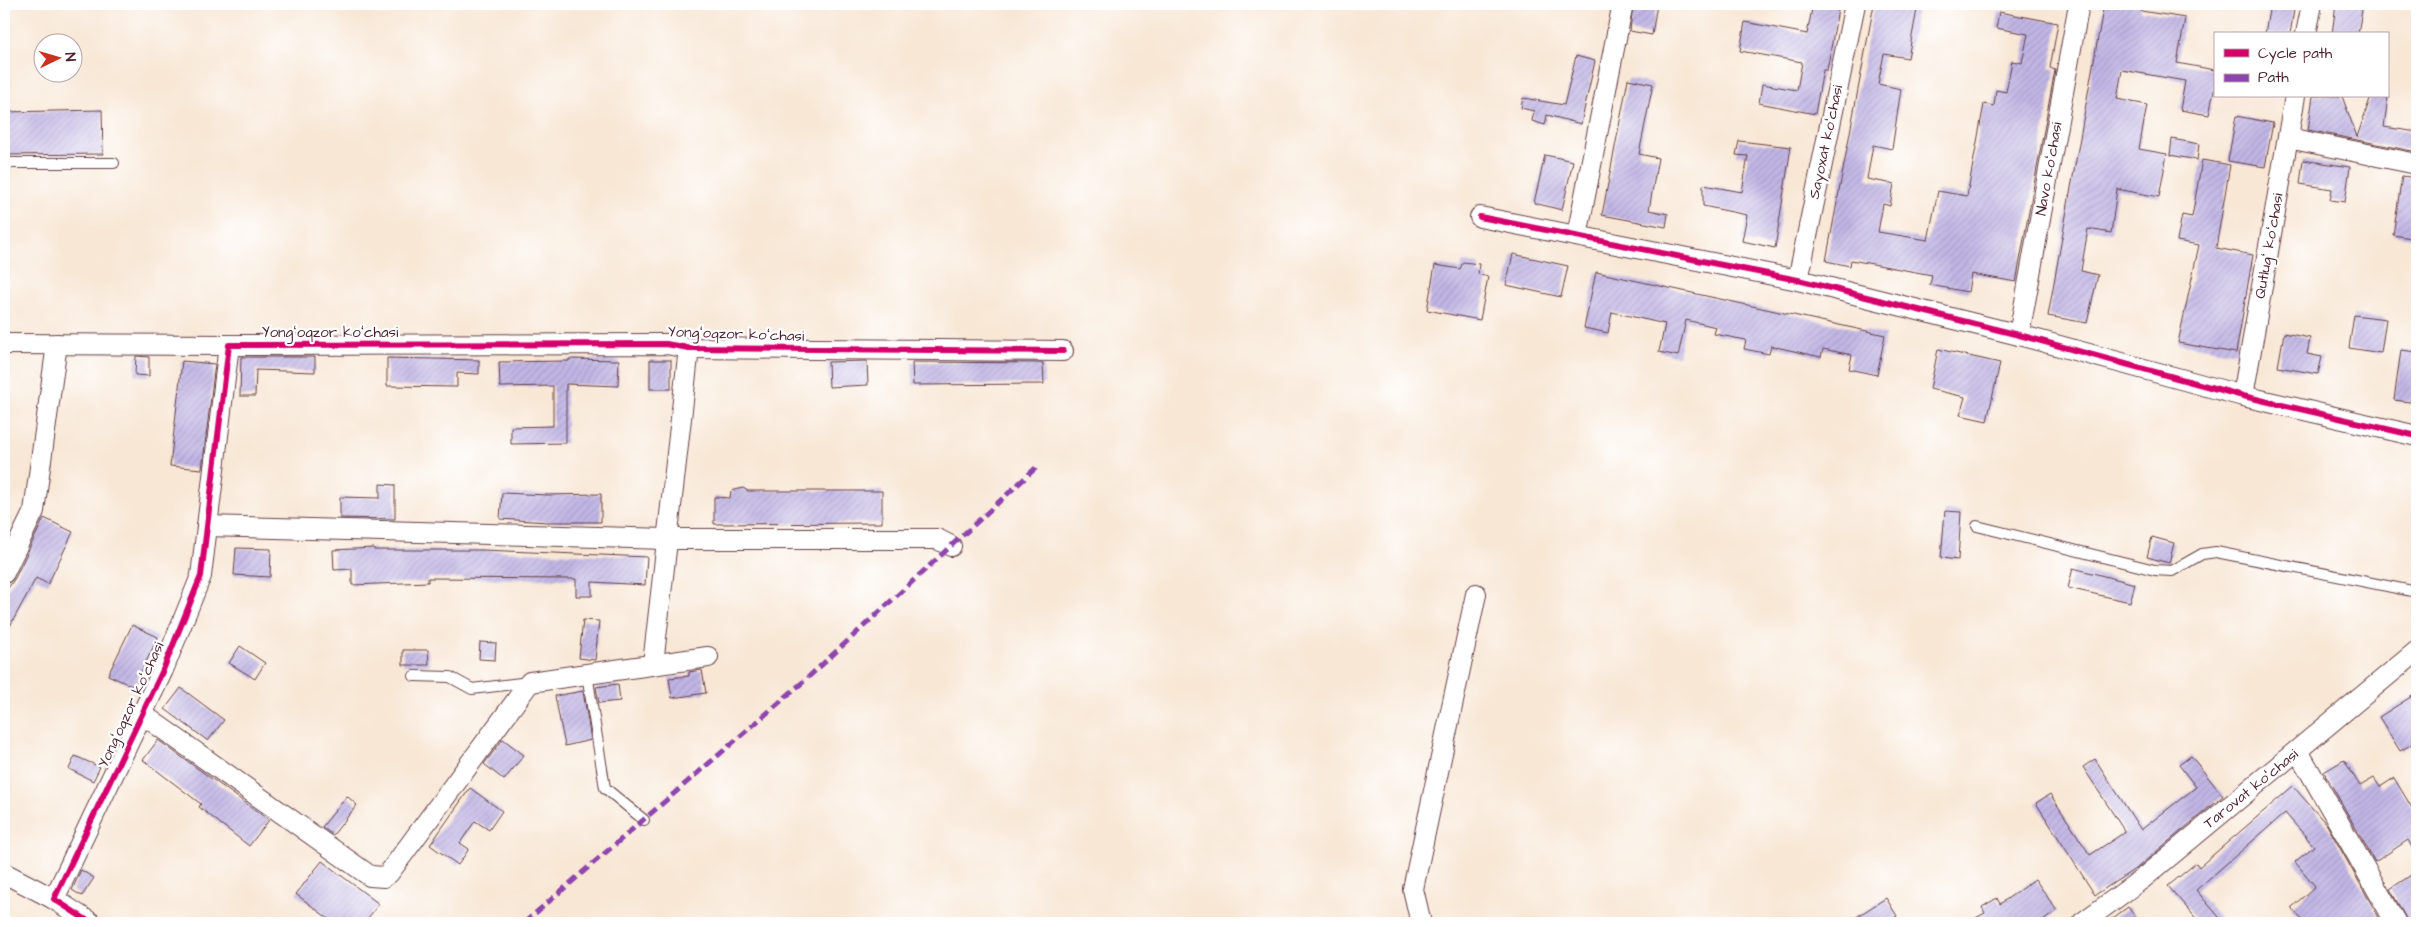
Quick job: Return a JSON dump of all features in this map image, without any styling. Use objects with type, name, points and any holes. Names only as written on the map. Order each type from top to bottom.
[{"type":"street","name":"Sayoxat koʻchasi","points":[[1798,280],[1855,4]]},
{"type":"street","name":"Navo koʻchasi","points":[[2019,334],[2079,4]]},
{"type":"street","points":[[2306,32],[2312,4]]},
{"type":"street","points":[[1577,236],[1622,8]]},
{"type":"street","name":"Qutlugʻ koʻchasi","points":[[2243,396],[2295,98]]},
{"type":"street","points":[[2288,138],[2417,164]]},
{"type":"street","points":[[1480,218],[1798,280],[2019,334],[2243,396],[2417,436]]},
{"type":"street","points":[[4,344],[229,346]]},
{"type":"street","points":[[4,573],[34,511],[56,344]]},
{"type":"street","name":"Yongʻoqzor koʻchasi","points":[[54,899],[163,670],[201,576],[229,346],[666,344],[689,348],[1063,352]]},
{"type":"street","points":[[653,664],[689,348]]},
{"type":"street","points":[[207,526],[667,539],[937,539],[951,546]]},
{"type":"street","points":[[1421,923],[1413,889],[1476,594]]},
{"type":"street","name":"Tarovat koʻchasi","points":[[2087,922],[2298,751],[2417,651]]},
{"type":"street","points":[[142,714],[370,876],[377,878],[384,877],[389,873],[530,682],[708,657]]},
{"type":"street","points":[[2298,751],[2396,923]]},
{"type":"street","points":[[4,874],[54,899],[90,923]]},
{"type":"lane","points":[[4,163],[114,163]]},
{"type":"lane","points":[[1977,526],[2155,570],[2172,571],[2202,554],[2216,552],[2417,592]]},
{"type":"lane","points":[[587,674],[605,788],[644,820]]},
{"type":"lane","points":[[414,676],[450,677],[472,689],[530,682]]},
{"type":"building","points":[[1633,4],[1657,4],[1652,35],[1630,31]]},
{"type":"building","points":[[1813,4],[1839,4],[1827,70],[1823,70],[1815,114],[1759,103],[1762,84],[1797,90],[1802,62],[1740,51],[1745,22],[1807,34]]},
{"type":"building","points":[[1874,4],[1918,4],[1908,58],[1884,54],[1878,84],[1901,89],[1892,149],[1873,145],[1867,179],[1894,184],[1890,206],[1883,204],[1878,232],[1928,240],[1938,191],[1967,196],[1984,104],[1994,106],[1996,90],[2006,92],[2012,61],[2022,63],[2028,34],[1996,28],[1999,12],[2058,23],[2050,68],[2055,70],[2016,282],[1971,274],[1968,292],[1930,285],[1932,275],[1851,260],[1850,266],[1826,261]]},
{"type":"building","points":[[2104,4],[2142,4],[2141,11],[2185,18],[2177,63],[2214,70],[2214,90],[2209,115],[2180,110],[2185,81],[2122,70],[2117,99],[2147,105],[2139,149],[2167,154],[2159,197],[2117,189],[2111,233],[2088,229],[2081,271],[2098,275],[2087,323],[2048,316]]},
{"type":"building","points":[[2270,4],[2295,4],[2290,32],[2265,32]]},
{"type":"building","points":[[2336,4],[2363,4],[2358,32],[2332,32]]},
{"type":"building","points":[[1576,56],[1595,61],[1581,124],[1547,115],[1545,125],[1532,121],[1534,111],[1521,108],[1523,98],[1564,105]]},
{"type":"building","points":[[1628,79],[1653,84],[1639,154],[1658,158],[1649,210],[1668,214],[1666,227],[1602,215]]},
{"type":"building","points":[[2313,98],[2343,98],[2357,137],[2370,98],[2388,98],[2384,127],[2417,132],[2417,152],[2308,130]]},
{"type":"building","points":[[102,110],[103,154],[4,155],[4,112]]},
{"type":"building","points":[[2236,116],[2273,123],[2265,167],[2228,161]]},
{"type":"building","points":[[2172,139],[2199,144],[2197,160],[2170,155]]},
{"type":"building","points":[[1739,141],[1791,147],[1775,248],[1742,241],[1747,215],[1703,206],[1703,185],[1742,192],[1748,156],[1736,155]]},
{"type":"building","points":[[1545,155],[1573,161],[1562,210],[1534,203]]},
{"type":"building","points":[[2202,160],[2230,165],[2216,248],[2253,255],[2236,353],[2178,343],[2199,245],[2177,241],[2182,215],[2192,217]]},
{"type":"building","points":[[2303,160],[2350,167],[2345,202],[2330,200],[2332,189],[2300,184]]},
{"type":"building","points":[[2402,176],[2417,178],[2417,210],[2415,210],[2411,238],[2393,235]]},
{"type":"building","points":[[1513,254],[1568,266],[1561,297],[1506,285]]},
{"type":"building","points":[[1463,262],[1479,264],[1478,274],[1488,277],[1480,320],[1427,310],[1435,265],[1460,269]]},
{"type":"building","points":[[1596,272],[1885,335],[1877,375],[1849,369],[1852,355],[1823,349],[1821,357],[1771,346],[1769,354],[1744,349],[1746,340],[1714,334],[1716,327],[1686,320],[1678,356],[1659,352],[1665,324],[1612,312],[1608,333],[1584,328]]},
{"type":"building","points":[[2354,315],[2386,319],[2381,353],[2349,348]]},
{"type":"building","points":[[2284,333],[2310,338],[2307,354],[2322,357],[2318,374],[2278,367]]},
{"type":"building","points":[[1938,349],[2000,363],[1987,421],[1960,415],[1965,397],[1930,389]]},
{"type":"building","points":[[2401,350],[2417,352],[2417,403],[2394,400]]},
{"type":"building","points":[[136,356],[149,357],[149,376],[135,375]]},
{"type":"building","points":[[241,357],[315,357],[315,372],[256,370],[255,396],[240,396]]},
{"type":"building","points":[[387,358],[479,360],[479,374],[457,373],[457,387],[387,386]]},
{"type":"building","points":[[569,359],[619,360],[618,386],[566,384],[566,443],[511,444],[511,427],[553,426],[553,386],[500,387],[499,362],[569,361]]},
{"type":"building","points":[[650,360],[671,360],[671,389],[650,389]]},
{"type":"building","points":[[182,361],[215,364],[202,469],[170,466]]},
{"type":"building","points":[[867,361],[868,385],[829,387],[828,362]]},
{"type":"building","points":[[912,362],[1043,363],[1044,384],[913,385]]},
{"type":"building","points":[[380,484],[395,485],[395,519],[340,518],[340,497],[380,498]]},
{"type":"building","points":[[743,488],[748,491],[882,491],[882,523],[714,524],[714,497],[730,498],[731,491]]},
{"type":"building","points":[[502,493],[547,495],[601,494],[601,522],[547,522],[500,519]]},
{"type":"building","points":[[1945,511],[1961,512],[1958,560],[1941,558]]},
{"type":"building","points":[[44,518],[73,532],[48,584],[36,578],[4,637],[4,594],[15,578]]},
{"type":"building","points":[[2152,537],[2174,543],[2169,563],[2147,557]]},
{"type":"building","points":[[236,548],[271,549],[270,577],[234,575]]},
{"type":"building","points":[[374,548],[374,550],[483,550],[647,557],[645,585],[592,582],[592,596],[576,596],[576,579],[428,578],[428,582],[352,585],[352,569],[334,570],[333,550]]},
{"type":"building","points":[[2073,568],[2135,584],[2130,602],[2068,588]]},
{"type":"building","points":[[583,620],[599,621],[595,660],[579,658]]},
{"type":"building","points":[[132,625],[158,637],[134,687],[108,675]]},
{"type":"building","points":[[480,642],[496,643],[495,660],[479,659]]},
{"type":"building","points":[[240,646],[265,663],[255,679],[229,663]]},
{"type":"building","points":[[403,650],[428,650],[429,665],[403,665]]},
{"type":"building","points":[[702,670],[706,693],[672,698],[669,678],[689,676],[689,672]]},
{"type":"building","points":[[618,684],[620,701],[599,703],[596,687]]},
{"type":"building","points":[[181,688],[224,720],[208,741],[165,709]]},
{"type":"building","points":[[583,691],[591,740],[565,746],[555,696]]},
{"type":"building","points":[[2417,693],[2417,741],[2400,751],[2379,717]]},
{"type":"building","points":[[503,739],[524,755],[504,780],[484,764]]},
{"type":"building","points":[[158,740],[269,820],[249,846],[199,807],[201,804],[143,760]]},
{"type":"building","points":[[75,756],[100,767],[93,781],[69,769]]},
{"type":"building","points":[[2191,756],[2223,796],[2138,867],[2095,895],[2036,803],[2050,794],[2090,855],[2125,832],[2083,767],[2095,759],[2141,830],[2196,787],[2179,765]]},
{"type":"building","points":[[2344,760],[2360,786],[2374,778],[2380,787],[2394,778],[2417,816],[2417,857],[2408,840],[2375,862],[2324,772]]},
{"type":"building","points":[[2293,786],[2327,825],[2382,923],[2305,923],[2291,908],[2315,886],[2295,862],[2314,846],[2285,813],[2196,890],[2219,917],[2212,923],[2200,923],[2168,886],[2196,863],[2199,867]]},
{"type":"building","points":[[470,788],[502,811],[489,830],[475,821],[460,843],[469,849],[458,865],[430,845]]},
{"type":"building","points":[[347,796],[357,805],[333,835],[322,827]]},
{"type":"building","points":[[322,861],[379,904],[364,923],[334,923],[296,894]]},
{"type":"building","points":[[81,870],[94,878],[82,896],[72,890]]},
{"type":"building","points":[[2417,871],[2417,916],[2408,922],[2390,889]]},
{"type":"building","points":[[2035,879],[2057,911],[2040,923],[1966,923],[1985,913],[1982,907],[1997,898],[2000,904]]},
{"type":"building","points":[[1886,898],[1897,916],[1886,923],[1847,923]]},
{"type":"building","points":[[2128,907],[2140,923],[2106,923]]},
{"type":"marked path","points":[[524,923],[803,682],[1039,465]]},
{"type":"cycle path","points":[[1480,217],[1798,280],[2019,335],[2243,396],[2417,436]]},
{"type":"cycle path","points":[[91,923],[54,899],[163,670],[201,576],[229,345],[666,344],[689,348],[1063,351]]}]
